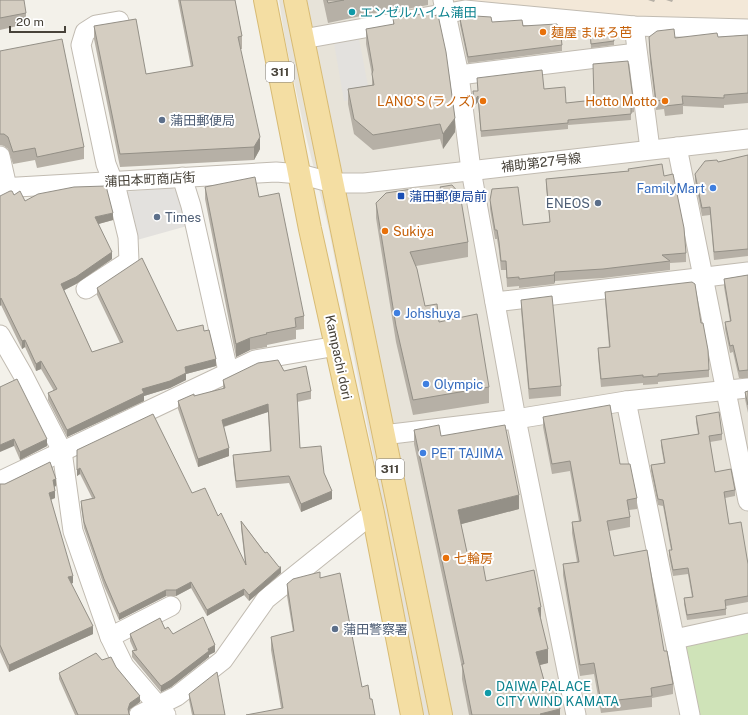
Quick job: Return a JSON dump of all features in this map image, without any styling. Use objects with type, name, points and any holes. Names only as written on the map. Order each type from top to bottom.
[{"type":"main road","name":"Kampachi dori","points":[[265,0],[300,174],[373,513],[412,715]]},
{"type":"main road","name":"311","points":[[295,0],[441,715]]},
{"type":"street","points":[[303,39],[444,6],[464,10],[634,26],[748,29]]},
{"type":"street","points":[[444,6],[459,75],[471,170],[516,419],[576,715]]},
{"type":"street","points":[[86,290],[129,261],[128,237],[117,192],[106,164],[82,45],[85,32],[96,25],[118,21]]},
{"type":"street","points":[[634,26],[650,150]]},
{"type":"street","points":[[459,75],[637,53]]},
{"type":"street","name":"補助第27号線","points":[[333,183],[364,183],[748,139]]},
{"type":"street","points":[[677,147],[748,501]]},
{"type":"street","points":[[0,156],[4,188]]},
{"type":"street","name":"蒲田本町商店街","points":[[4,188],[276,172],[300,174],[333,183]]},
{"type":"street","points":[[182,177],[186,207],[228,372]]},
{"type":"street","points":[[495,302],[748,272]]},
{"type":"street","points":[[0,335],[23,375],[62,451],[73,531],[110,637],[124,666],[162,710]]},
{"type":"street","points":[[0,481],[255,360],[337,346]]},
{"type":"street","points":[[383,435],[516,419],[626,402],[748,388]]},
{"type":"street","points":[[626,402],[674,639],[686,714]]},
{"type":"street","points":[[139,715],[162,710],[177,696],[223,660],[266,599],[373,513]]},
{"type":"street","points":[[110,637],[171,606]]},
{"type":"street","points":[[674,639],[748,623]]},
{"type":"shaded area","points":[[279,0],[453,0],[455,8],[748,27],[748,630],[697,715],[424,715],[329,230],[304,128],[285,39]]},
{"type":"shaded area","points":[[453,0],[748,0],[748,28],[455,8]]},
{"type":"shaded area","points":[[359,39],[370,96],[344,101],[334,43]]},
{"type":"shaded area","name":"Times","points":[[172,188],[179,192],[187,226],[137,240],[122,192]]},
{"type":"green space","points":[[748,630],[748,715],[697,715],[684,647],[690,641]]},
{"type":"building","points":[[0,0],[24,0],[26,13],[0,18]]},
{"type":"building","name":"蒲田郵便局","points":[[180,0],[235,0],[242,36],[238,37],[260,137],[254,147],[120,154],[94,26],[136,19],[146,74],[193,66]]},
{"type":"building","points":[[327,0],[344,0],[328,3]]},
{"type":"building","points":[[432,12],[432,16],[438,15],[446,52],[455,118],[443,134],[440,124],[373,135],[354,119],[348,89],[374,85],[366,29],[394,24],[393,19]]},
{"type":"building","points":[[475,16],[491,17],[492,22],[522,20],[523,26],[557,24],[558,29],[560,29],[562,45],[468,57],[460,19]]},
{"type":"building","points":[[674,29],[675,38],[717,33],[718,37],[748,35],[748,93],[724,95],[724,98],[682,96],[683,104],[665,106],[664,100],[656,101],[649,37],[657,31]]},
{"type":"building","points":[[590,32],[613,32],[614,41],[591,44]]},
{"type":"building","points":[[62,39],[84,147],[37,157],[35,148],[13,152],[8,137],[4,134],[0,134],[0,51]]},
{"type":"building","points":[[628,61],[634,106],[631,107],[631,114],[568,120],[568,123],[481,131],[478,96],[474,101],[473,91],[478,91],[477,78],[542,70],[544,89],[565,87],[566,103],[594,100],[593,64]]},
{"type":"building","points":[[748,155],[748,249],[714,252],[710,207],[702,208],[695,174],[705,161],[717,160],[718,162]]},
{"type":"building","points":[[662,164],[664,176],[673,174],[684,228],[686,253],[662,255],[670,261],[603,269],[555,272],[554,275],[519,279],[519,277],[507,278],[506,261],[501,261],[497,230],[495,230],[490,200],[492,189],[518,187],[523,225],[550,222],[546,179],[629,171],[628,169]]},
{"type":"building","points":[[255,177],[259,197],[279,193],[304,316],[295,318],[296,327],[266,333],[267,334],[250,338],[236,344],[205,187]]},
{"type":"building","points":[[452,185],[460,194],[468,242],[410,252],[417,269],[425,306],[437,304],[439,322],[477,314],[489,387],[413,400],[396,326],[376,203],[386,193],[412,189],[413,194],[441,189],[440,187]]},
{"type":"building","points":[[106,186],[113,213],[95,217],[112,252],[76,277],[61,284],[92,352],[123,342],[97,288],[142,258],[177,331],[203,325],[204,331],[209,330],[216,359],[185,367],[186,373],[170,381],[142,389],[144,393],[67,430],[48,393],[57,389],[41,361],[36,364],[25,340],[22,341],[1,298],[0,299],[0,196],[10,191],[12,191],[14,195],[20,191],[25,201],[38,194],[74,187]]},
{"type":"building","points":[[748,275],[748,370],[739,371],[733,345],[730,346],[725,322],[731,321],[724,279]]},
{"type":"building","points":[[692,282],[695,284],[701,323],[703,323],[708,350],[709,370],[658,374],[658,376],[643,377],[643,375],[601,379],[598,348],[610,347],[605,292]]},
{"type":"building","points":[[552,296],[561,386],[529,389],[521,300]]},
{"type":"building","points":[[278,360],[284,371],[306,366],[311,391],[297,394],[300,448],[321,446],[324,473],[332,491],[301,504],[289,476],[236,481],[233,455],[271,451],[268,404],[222,420],[229,448],[198,459],[178,401],[194,394],[194,396],[225,388],[223,380],[258,363]]},
{"type":"building","points":[[17,379],[47,439],[20,452],[14,439],[0,445],[0,387]]},
{"type":"building","points":[[748,391],[748,405],[745,392]]},
{"type":"building","points":[[610,405],[620,464],[630,464],[637,498],[627,500],[630,517],[607,521],[614,556],[647,550],[664,651],[667,651],[673,684],[651,688],[652,696],[601,702],[594,663],[580,665],[563,564],[579,562],[572,522],[581,521],[570,461],[552,464],[543,417]]},
{"type":"building","points":[[719,412],[722,434],[709,436],[715,472],[731,469],[735,490],[724,492],[729,524],[741,522],[748,564],[748,596],[725,600],[726,609],[687,615],[684,598],[693,597],[688,568],[673,570],[669,550],[672,550],[663,500],[658,499],[651,465],[665,463],[661,440],[699,434],[696,416]]},
{"type":"building","points":[[153,414],[192,493],[205,488],[218,516],[221,513],[246,565],[241,521],[265,553],[267,552],[279,567],[281,567],[249,595],[244,589],[207,610],[191,582],[176,590],[166,590],[119,614],[104,579],[84,522],[81,501],[95,498],[80,468],[77,470],[77,450]]},
{"type":"building","points":[[439,425],[441,436],[505,425],[519,495],[458,510],[468,557],[481,554],[486,581],[534,570],[541,607],[538,608],[548,649],[536,652],[545,684],[554,682],[560,709],[540,714],[541,715],[472,715],[462,664],[464,664],[414,430]]},
{"type":"building","points":[[50,462],[56,479],[53,480],[55,491],[49,493],[73,576],[68,577],[93,626],[9,665],[0,645],[0,484],[5,484]]},
{"type":"building","points":[[320,572],[320,578],[340,573],[362,687],[368,685],[370,699],[372,699],[375,715],[246,715],[283,708],[271,637],[294,631],[287,584],[293,579]]},
{"type":"building","points":[[203,617],[215,645],[208,649],[209,651],[171,680],[161,686],[132,651],[137,650],[130,634],[160,618],[165,629],[168,627],[173,634]]},
{"type":"building","points":[[96,653],[102,660],[111,657],[116,667],[140,696],[130,703],[128,709],[130,715],[78,715],[59,673]]},
{"type":"building","points":[[217,672],[225,715],[194,715],[189,694]]},
{"type":"place","name":"エンゼルハイム蒲田","points":[[352,12]]},
{"type":"place","name":"麺屋 まほろ芭","points":[[543,32]]},
{"type":"place","name":"LANO'S (ラノズ)","points":[[483,101]]},
{"type":"place","name":"Hotto Motto","points":[[665,101]]},
{"type":"place","name":"蒲田郵便局","points":[[162,120]]},
{"type":"place","name":"FamilyMart","points":[[713,188]]},
{"type":"place","name":"蒲田郵便局前","points":[[401,196]]},
{"type":"place","name":"ENEOS","points":[[598,203]]},
{"type":"place","name":"Times","points":[[157,217]]},
{"type":"place","name":"Sukiya","points":[[385,231]]},
{"type":"place","name":"Johshuya","points":[[397,313]]},
{"type":"place","name":"Olympic","points":[[426,384]]},
{"type":"place","name":"PET TAJIMA","points":[[423,453]]},
{"type":"place","name":"七輪房","points":[[446,558]]},
{"type":"place","name":"蒲田警察署","points":[[335,629]]},
{"type":"place","name":"DAIWA PALACE CITY WIND KAMATA","points":[[488,693]]}]
